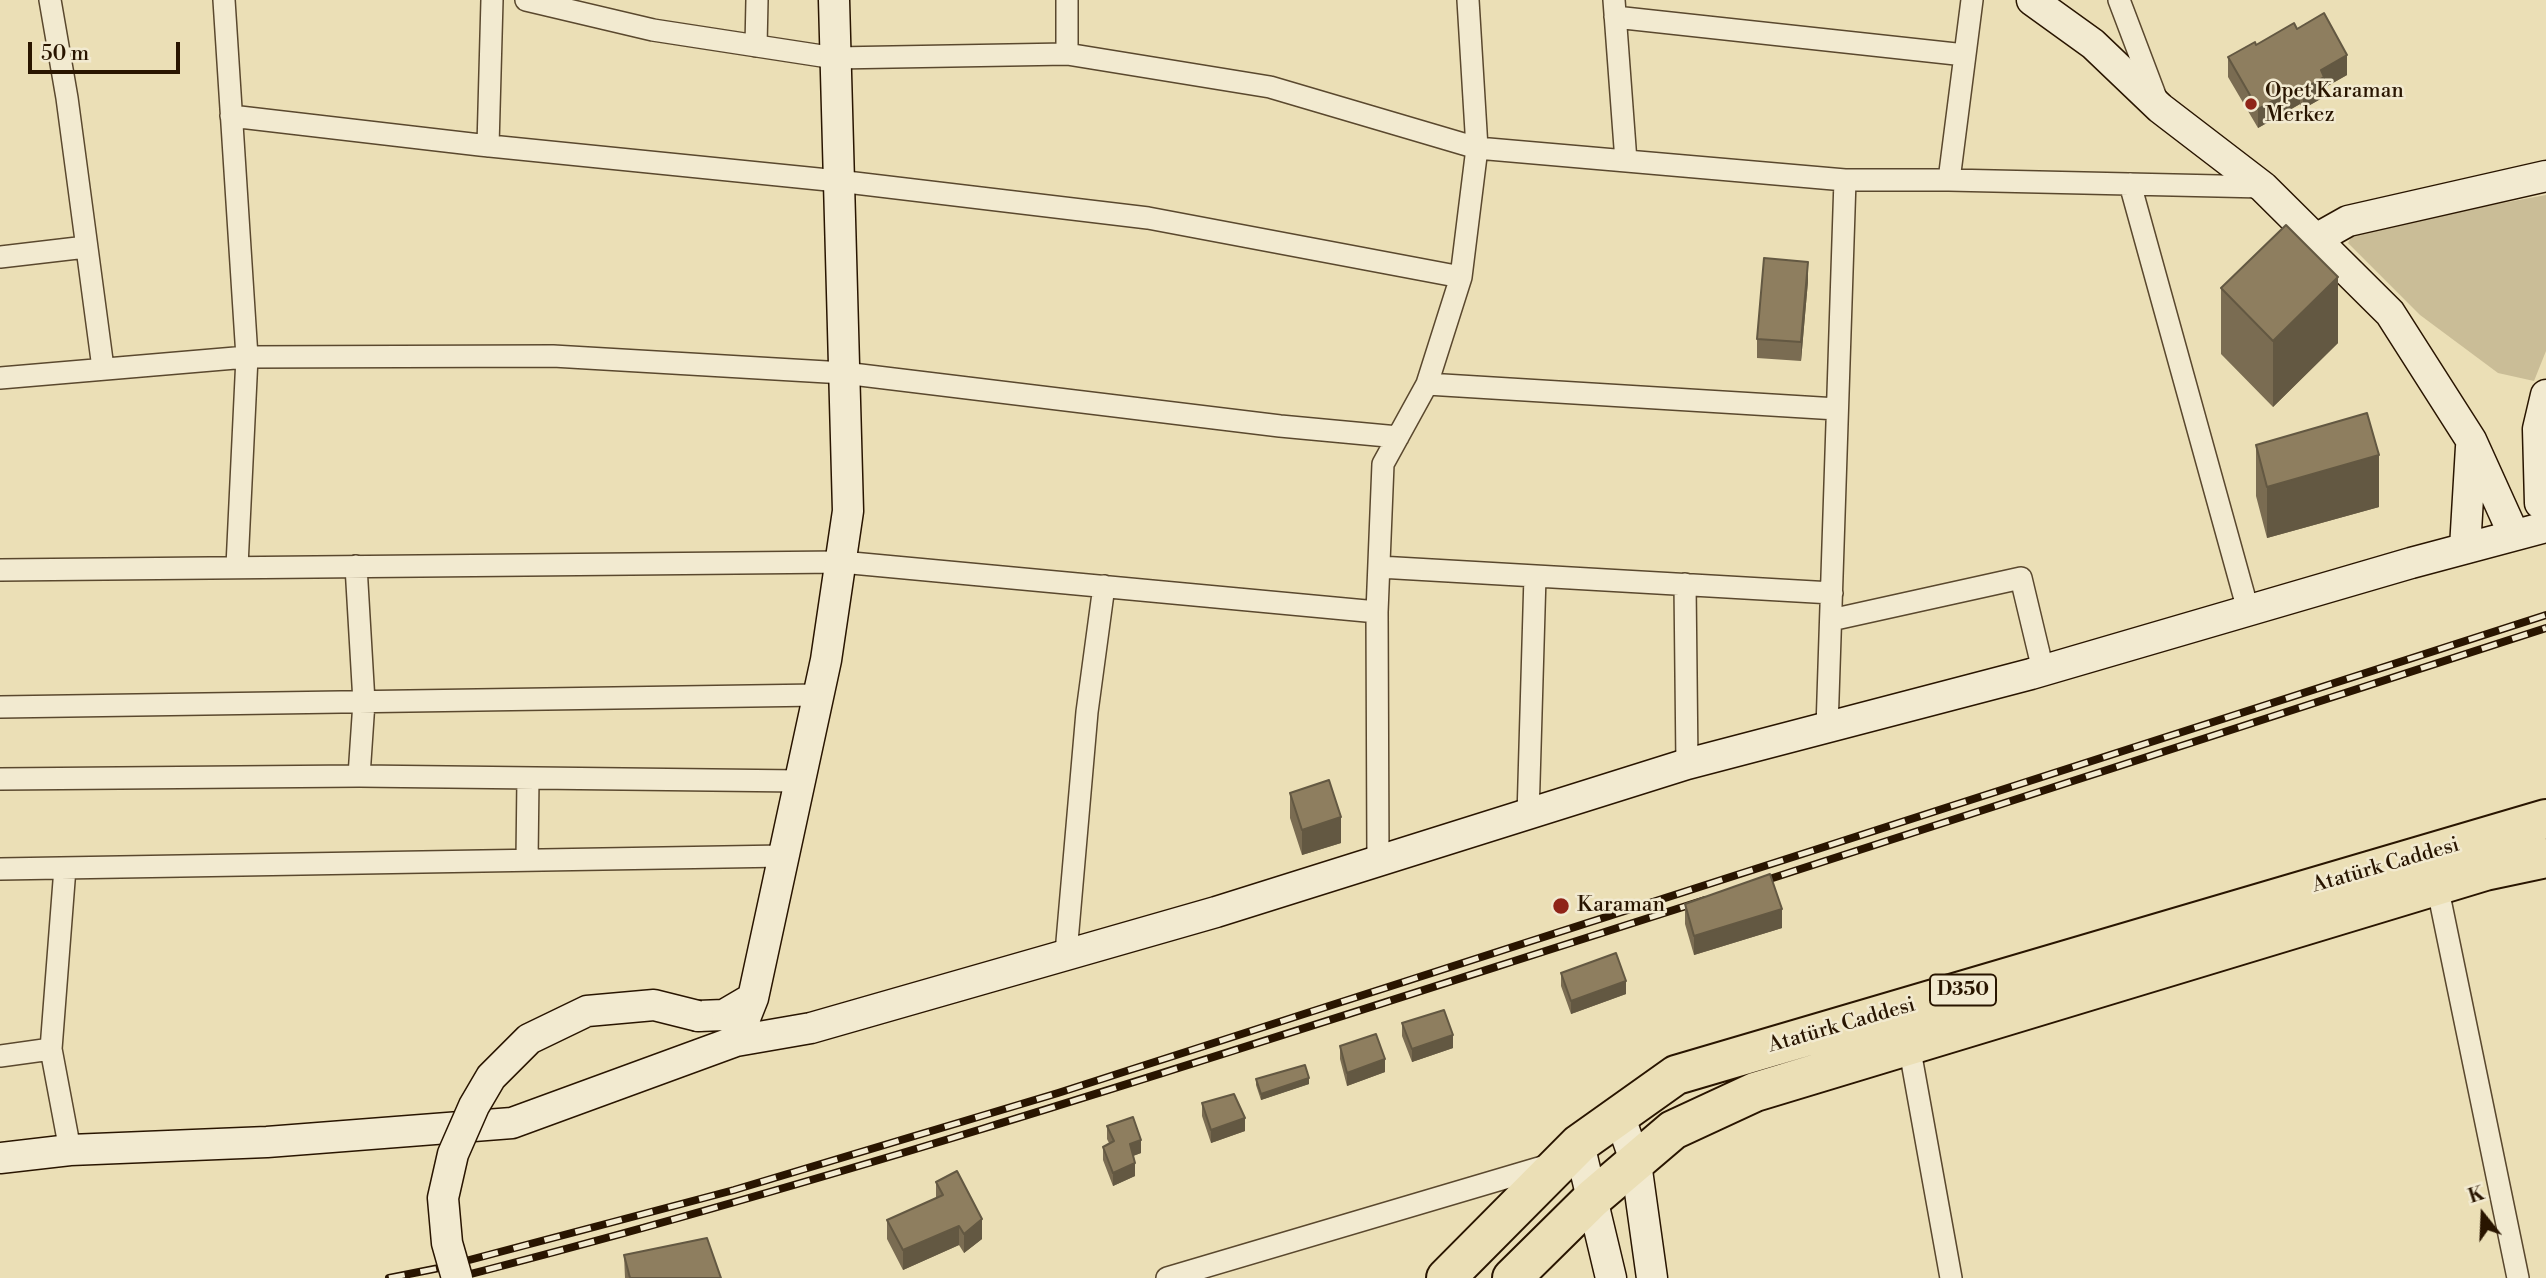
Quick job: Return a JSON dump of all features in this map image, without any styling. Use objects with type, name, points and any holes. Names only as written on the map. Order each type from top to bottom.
[{"type":"highway","name":"Atatürk Caddesi","points":[[1446,1278],[1570,1153],[1676,1075],[2546,819]]},
{"type":"highway","name":"Atatürk Caddesi","points":[[1512,1278],[1592,1199],[1673,1130],[1755,1092],[2437,885],[2546,858]]},
{"type":"street","points":[[50,0],[67,98],[103,368]]},
{"type":"street","points":[[224,0],[247,357],[237,566]]},
{"type":"street","points":[[488,146],[492,0]]},
{"type":"street","points":[[526,0],[566,5],[653,30],[835,58],[1067,54],[1270,87],[1477,148],[1845,180],[2263,187]]},
{"type":"street","points":[[756,46],[757,0]]},
{"type":"street","points":[[736,1041],[753,998],[819,695],[848,511],[834,0]]},
{"type":"street","points":[[1067,0],[1067,54]]},
{"type":"street","points":[[1378,861],[1377,611],[1383,464],[1427,384],[1461,277],[1477,148],[1468,0]]},
{"type":"street","points":[[1949,180],[1972,0]]},
{"type":"street","points":[[2032,0],[2093,44],[2160,108],[2263,187],[2390,313],[2471,440],[2514,535]]},
{"type":"street","points":[[2119,0],[2160,108]]},
{"type":"street","points":[[1626,161],[1615,8],[1965,55]]},
{"type":"street","points":[[231,116],[488,146],[838,181],[1148,218],[1461,277]]},
{"type":"street","points":[[2316,239],[2348,221],[2546,176]]},
{"type":"street","points":[[1827,728],[1845,180]]},
{"type":"street","points":[[2130,184],[2248,610]]},
{"type":"street","points":[[0,257],[86,247]]},
{"type":"street","points":[[0,378],[247,357],[553,356],[844,373],[1267,424],[1398,437]]},
{"type":"street","points":[[1427,384],[1837,410]]},
{"type":"street","points":[[0,1158],[70,1150],[267,1142],[513,1123],[736,1041],[811,1028],[1216,912],[1528,816],[1686,764],[2043,670],[2514,535],[2543,515],[2538,429],[2546,395]]},
{"type":"street","points":[[2465,548],[2471,440]]},
{"type":"street","points":[[0,570],[841,562],[1377,611]]},
{"type":"street","points":[[356,566],[364,702],[359,776]]},
{"type":"street","points":[[1379,567],[1832,593]]},
{"type":"street","points":[[1528,816],[1535,576]]},
{"type":"street","points":[[1831,620],[2021,578],[2043,670]]},
{"type":"street","points":[[1685,584],[1686,764]]},
{"type":"street","points":[[1066,953],[1087,712],[1104,586]]},
{"type":"street","points":[[0,707],[819,695]]},
{"type":"street","points":[[0,779],[359,776],[800,781]]},
{"type":"street","points":[[527,860],[528,778]]},
{"type":"street","points":[[0,869],[784,856]]},
{"type":"street","points":[[65,868],[51,1049],[70,1150]]},
{"type":"street","points":[[2437,885],[2518,1278]]},
{"type":"street","points":[[457,1278],[447,1243],[443,1198],[453,1154],[474,1106],[491,1077],[528,1040],[587,1011],[654,1005],[698,1016],[724,1016],[753,998]]},
{"type":"street","points":[[1909,1045],[1951,1278]]},
{"type":"street","points":[[0,1056],[51,1049]]},
{"type":"street","points":[[1619,1115],[1636,1163],[1652,1278]]},
{"type":"street","points":[[1167,1278],[1570,1153],[1592,1199],[1611,1278]]},
{"type":"shaded area","points":[[2546,195],[2546,351],[2534,381],[2498,373],[2420,315],[2348,243],[2355,230]]},
{"type":"building","points":[[2324,13],[2347,55],[2321,70],[2324,77],[2303,89],[2300,85],[2258,109],[2228,57],[2255,42],[2256,45],[2294,23],[2297,29]]},
{"type":"building","points":[[2286,225],[2338,277],[2273,341],[2221,288]]},
{"type":"building","points":[[1764,258],[1808,262],[1801,342],[1757,339]]},
{"type":"building","points":[[2367,413],[2379,455],[2267,487],[2256,445]]},
{"type":"building","points":[[1329,780],[1341,817],[1302,830],[1290,793]]},
{"type":"building","points":[[1770,874],[1782,909],[1694,936],[1685,904]]},
{"type":"building","points":[[1616,953],[1626,981],[1571,1001],[1561,973]]},
{"type":"building","points":[[1444,1010],[1453,1035],[1412,1049],[1402,1023]]},
{"type":"building","points":[[1376,1034],[1385,1059],[1347,1073],[1340,1046]]},
{"type":"building","points":[[1305,1065],[1309,1078],[1261,1094],[1256,1079]]},
{"type":"building","points":[[1234,1094],[1245,1118],[1211,1130],[1202,1103]]},
{"type":"building","points":[[1133,1117],[1141,1140],[1130,1144],[1135,1163],[1113,1173],[1103,1147],[1114,1141],[1107,1126]]},
{"type":"building","points":[[957,1171],[982,1219],[964,1234],[959,1226],[903,1250],[887,1220],[943,1195],[936,1182]]},
{"type":"building","points":[[707,1238],[721,1278],[630,1278],[624,1255]]},
{"type":"railway","points":[[389,1278],[439,1268],[734,1190],[1058,1093],[2546,615]]},
{"type":"railway","points":[[1751,885],[2546,628]]},
{"type":"railway","points":[[455,1278],[613,1236],[927,1146],[1705,900]]},
{"type":"place","name":"Opet Karaman Merkez","points":[[2251,104]]},
{"type":"place","name":"Karaman","points":[[1561,906]]}]
